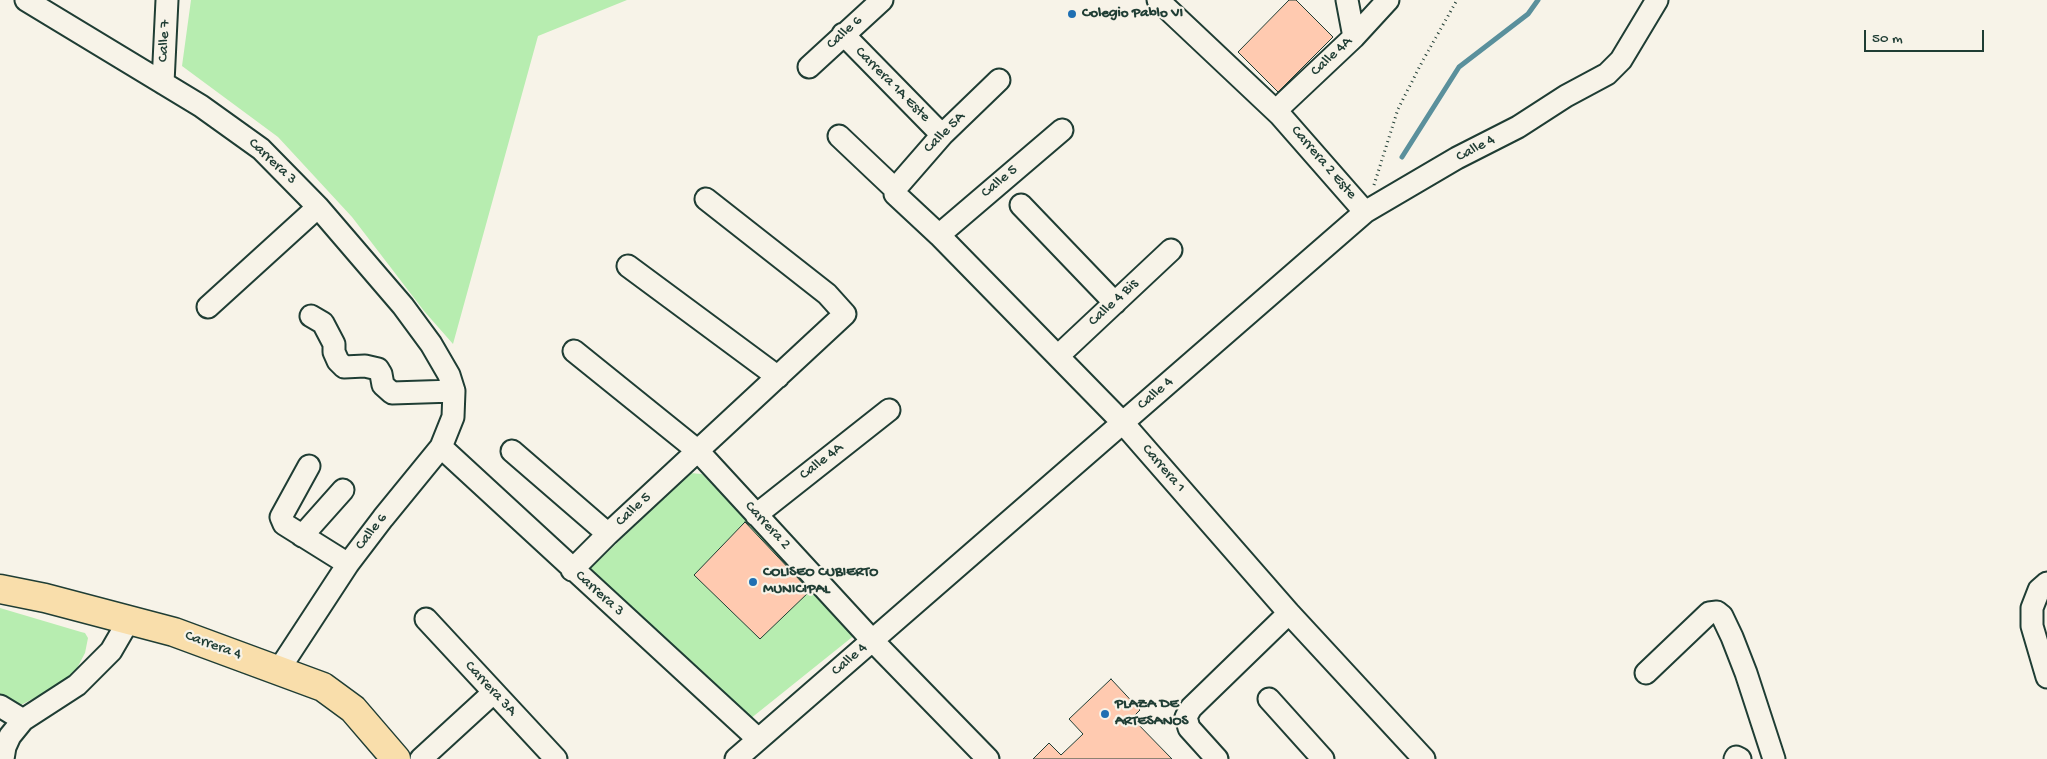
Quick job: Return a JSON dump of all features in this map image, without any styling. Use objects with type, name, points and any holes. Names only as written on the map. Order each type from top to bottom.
[{"type":"main road","name":"Carrera 4","points":[[0,588],[174,632],[322,687],[353,709],[396,759]]},
{"type":"street","name":"Carrera 3","points":[[26,0],[201,106],[261,149],[318,207],[403,306],[432,344],[449,375],[454,391]]},
{"type":"street","name":"Calle 7","points":[[163,83],[167,0]]},
{"type":"street","name":"Calle 6","points":[[809,67],[882,0]]},
{"type":"street","name":"Carrera 2 Este","points":[[1158,0],[1280,115],[1365,212]]},
{"type":"street","points":[[1347,0],[1354,37]]},
{"type":"street","name":"Calle 4A","points":[[1280,115],[1280,107],[1354,37],[1388,0]]},
{"type":"street","name":"Calle 4","points":[[736,759],[1365,212],[1457,158],[1518,127],[1566,96],[1607,74],[1621,60],[1657,0]]},
{"type":"street","name":"Carrera 1A Este","points":[[843,34],[942,135]]},
{"type":"street","name":"Calle 5A","points":[[895,189],[942,135],[999,80]]},
{"type":"street","name":"Calle 5","points":[[939,235],[1062,130]]},
{"type":"street","name":"Carrera 1","points":[[839,136],[895,189],[895,194],[939,235],[1123,423],[1289,613],[1424,759]]},
{"type":"street","name":"Calle 5","points":[[572,570],[608,534],[845,314],[826,294],[706,199]]},
{"type":"street","points":[[1021,205],[1115,302]]},
{"type":"street","points":[[208,307],[318,207]]},
{"type":"street","name":"Calle 4 Bis","points":[[1058,356],[1171,250]]},
{"type":"street","points":[[628,266],[778,377]]},
{"type":"street","points":[[312,316],[323,323],[334,344],[334,352],[338,361],[344,367],[365,366],[378,368],[383,385],[392,393],[454,391]]},
{"type":"street","name":"Carrera 2","points":[[574,352],[698,452],[872,640],[988,759]]},
{"type":"street","name":"Calle 6","points":[[278,670],[348,564],[441,448],[454,417],[454,391]]},
{"type":"street","name":"Calle 4A","points":[[756,515],[889,410]]},
{"type":"street","name":"Carrera 3","points":[[441,448],[758,739]]},
{"type":"street","points":[[512,451],[608,534]]},
{"type":"street","points":[[309,466],[281,517],[284,524],[348,564]]},
{"type":"street","points":[[302,536],[343,490]]},
{"type":"street","points":[[2047,583],[2039,590],[2032,608],[2032,626],[2047,677]]},
{"type":"street","points":[[1646,673],[1709,613],[1717,612],[1722,616],[1732,637],[1746,673],[1774,759]]},
{"type":"street","points":[[1217,759],[1189,728],[1186,717],[1192,708],[1289,613]]},
{"type":"street","name":"Carrera 3A","points":[[426,618],[556,759]]},
{"type":"street","points":[[2,759],[4,746],[23,720],[77,685],[111,651],[130,620]]},
{"type":"street","points":[[421,759],[493,692]]},
{"type":"street","points":[[1268,699],[1323,759]]},
{"type":"street","points":[[0,706],[23,720]]},
{"type":"path","points":[[1365,212],[1398,109],[1457,0]]},
{"type":"green space","points":[[191,0],[627,0],[538,36],[453,344],[424,311],[352,217],[278,137],[182,66]]},
{"type":"green space","points":[[690,473],[702,474],[856,634],[750,719],[589,570]]},
{"type":"green space","points":[[0,608],[85,633],[88,638],[85,653],[76,670],[61,684],[19,706],[0,697]]},
{"type":"building","points":[[1289,0],[1296,0],[1333,37],[1278,92],[1238,52]]},
{"type":"building","name":"COLISEO CUBIERTO MUNICIPAL","points":[[745,522],[810,591],[760,639],[694,575]]},
{"type":"building","name":"PLAZA DE ARTESANOS","points":[[1111,679],[1140,710],[1132,718],[1172,759],[1033,759],[1049,743],[1061,755],[1083,734],[1069,719]]},
{"type":"waterway","points":[[1402,157],[1459,67],[1528,14],[1538,0]]},
{"type":"place","name":"Colegio Pablo VI","points":[[1072,14]]},
{"type":"place","name":"COLISEO CUBIERTO MUNICIPAL","points":[[753,582]]},
{"type":"place","name":"PLAZA DE ARTESANOS","points":[[1105,714]]}]
